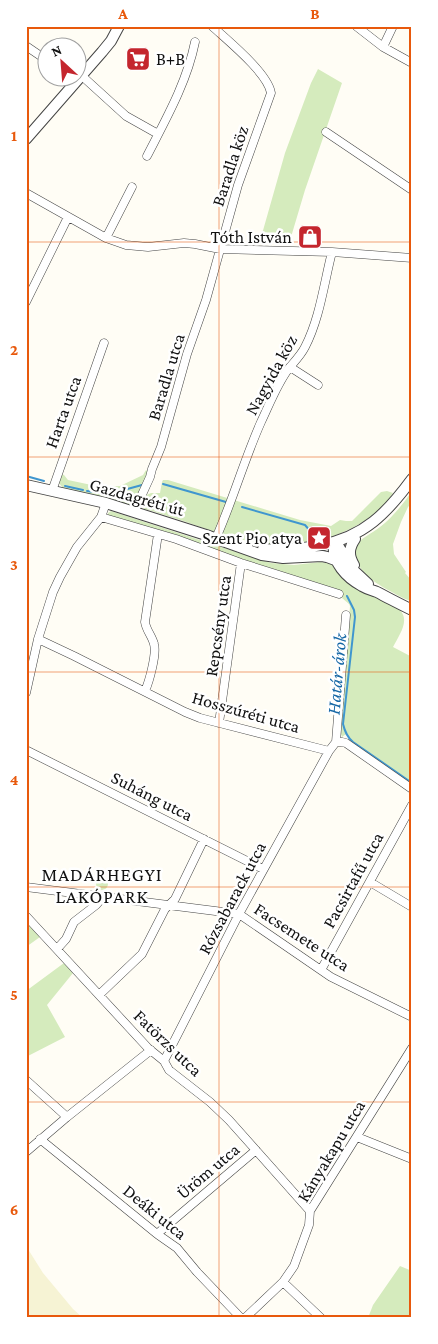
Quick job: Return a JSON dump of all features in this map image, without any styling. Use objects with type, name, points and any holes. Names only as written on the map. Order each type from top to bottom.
[{"type":"street","points":[[88,66],[111,41],[120,26]]},
{"type":"street","name":"Baradla köz","points":[[212,26],[251,62],[271,89],[238,185],[220,249]]},
{"type":"street","points":[[356,26],[383,47],[412,63]]},
{"type":"street","points":[[383,47],[393,26]]},
{"type":"street","points":[[148,156],[184,79],[195,42]]},
{"type":"street","points":[[26,46],[38,54]]},
{"type":"street","points":[[88,87],[126,116],[158,134]]},
{"type":"street","points":[[26,139],[69,88]]},
{"type":"street","points":[[326,132],[412,190]]},
{"type":"street","points":[[106,238],[132,187]]},
{"type":"street","points":[[26,193],[106,238],[121,244],[137,247],[184,243],[220,249],[332,252],[412,258]]},
{"type":"street","points":[[26,302],[68,217]]},
{"type":"street","name":"Baradla utca","points":[[134,512],[161,447],[187,354],[206,300],[220,249]]},
{"type":"street","name":"Nagyida köz","points":[[216,538],[255,436],[278,386],[301,354],[309,338],[332,252]]},
{"type":"street","name":"Harta utca","points":[[52,491],[104,343]]},
{"type":"street","points":[[290,367],[318,385]]},
{"type":"street","points":[[335,547],[379,518],[412,479]]},
{"type":"street","name":"Gazdagréti út","points":[[26,485],[106,503],[238,545],[262,555],[283,558],[322,556],[335,560]]},
{"type":"street","points":[[335,547],[355,539],[378,526],[399,504],[412,486]]},
{"type":"street","points":[[26,693],[38,639],[53,592],[77,547],[101,517],[106,503]]},
{"type":"street","name":"Gazdagréti út","points":[[101,517],[339,594]]},
{"type":"street","points":[[145,691],[149,682],[154,649],[154,642],[146,629],[145,622],[158,534]]},
{"type":"street","points":[[355,539],[351,546],[350,556],[360,577]]},
{"type":"street","name":"Gazdagréti út","points":[[238,545],[281,550],[335,547]]},
{"type":"street","points":[[335,547],[335,560],[354,580],[362,586],[412,610]]},
{"type":"street","points":[[335,547],[352,569],[373,590]]},
{"type":"street","name":"Gazdagréti út","points":[[294,557],[335,547]]},
{"type":"street","name":"Repcsény utca","points":[[219,723],[241,563]]},
{"type":"street","points":[[329,751],[336,742],[346,615]]},
{"type":"street","name":"Hosszúréti utca","points":[[38,639],[185,712],[219,723],[329,751]]},
{"type":"street","points":[[336,742],[346,743],[412,790]]},
{"type":"street","name":"Suháng utca","points":[[26,750],[263,869]]},
{"type":"street","name":"Rózsabarack utca","points":[[164,1061],[239,914],[329,751]]},
{"type":"street","name":"Pacsirtafű utca","points":[[321,970],[412,804]]},
{"type":"street","points":[[99,995],[142,954],[165,909],[175,899],[204,839]]},
{"type":"street","points":[[370,882],[412,907]]},
{"type":"street","name":"Facsemete utca","points":[[26,887],[239,914],[321,970],[373,999],[412,1017]]},
{"type":"street","points":[[56,948],[66,939],[74,922],[96,905],[104,896]]},
{"type":"street","name":"Fatörzs utca","points":[[26,916],[151,1050],[164,1061],[169,1070],[210,1102],[229,1120],[310,1211]]},
{"type":"street","name":"Kányakapu utca","points":[[245,1318],[283,1282],[294,1266],[309,1225],[310,1211],[412,1048]]},
{"type":"street","points":[[26,1152],[66,1117],[151,1050]]},
{"type":"street","points":[[26,1080],[66,1117]]},
{"type":"street","points":[[357,1138],[412,1160]]},
{"type":"street","name":"Deáki utca","points":[[40,1139],[177,1248],[241,1318]]},
{"type":"street","name":"Üröm utca","points":[[157,1234],[256,1150]]},
{"type":"street","points":[[283,1282],[320,1318]]},
{"type":"shaded area","points":[[26,1246],[43,1273],[83,1318],[26,1318]]},
{"type":"green space","points":[[318,69],[342,83],[305,190],[290,243],[262,241],[262,234],[285,153]]},
{"type":"green space","points":[[146,470],[148,471],[138,496],[132,504],[126,505],[63,488],[58,482],[60,474],[64,475],[68,480],[101,487],[120,486],[143,475]]},
{"type":"green space","points":[[163,480],[300,520],[331,526],[340,520],[352,521],[381,492],[393,493],[390,499],[374,514],[350,529],[326,539],[304,544],[263,544],[242,540],[144,509],[142,503],[144,496],[151,493],[160,493]]},
{"type":"green space","points":[[412,491],[412,503],[401,522],[393,544],[394,554],[412,581],[412,600],[408,600],[383,587],[365,573],[357,562],[354,546],[389,519]]},
{"type":"green space","points":[[111,511],[271,563],[294,565],[321,562],[333,564],[399,609],[404,618],[404,623],[393,647],[412,657],[412,785],[353,742],[346,734],[342,737],[350,606],[342,598],[342,592],[108,515]]},
{"type":"green space","points":[[100,878],[104,878],[108,884],[104,890],[100,890],[96,886],[96,882]]},
{"type":"green space","points":[[26,922],[40,937],[26,947],[26,938],[28,936],[26,935]]},
{"type":"green space","points":[[64,963],[73,973],[47,1005],[65,1037],[26,1057],[26,991]]},
{"type":"green space","points":[[400,1266],[412,1271],[412,1318],[368,1318],[373,1305]]},
{"type":"waterway","points":[[26,476],[44,481]]},
{"type":"waterway","points":[[163,484],[226,502]]},
{"type":"waterway","points":[[87,491],[109,494],[142,485]]},
{"type":"waterway","points":[[65,486],[83,490]]},
{"type":"waterway","points":[[242,507],[305,525],[311,532]]},
{"type":"waterway","name":"Határ-árok","points":[[347,596],[354,610],[355,617],[343,724],[353,742],[412,783]]},
{"type":"place","name":"B+B","points":[[138,59]]},
{"type":"place","name":"Tóth István","points":[[310,237]]},
{"type":"place","name":"Szent Pio atya","points":[[319,538]]},
{"type":"district","name":"MADÁRHEGYI LAKÓPARK","points":[[102,885]]}]
